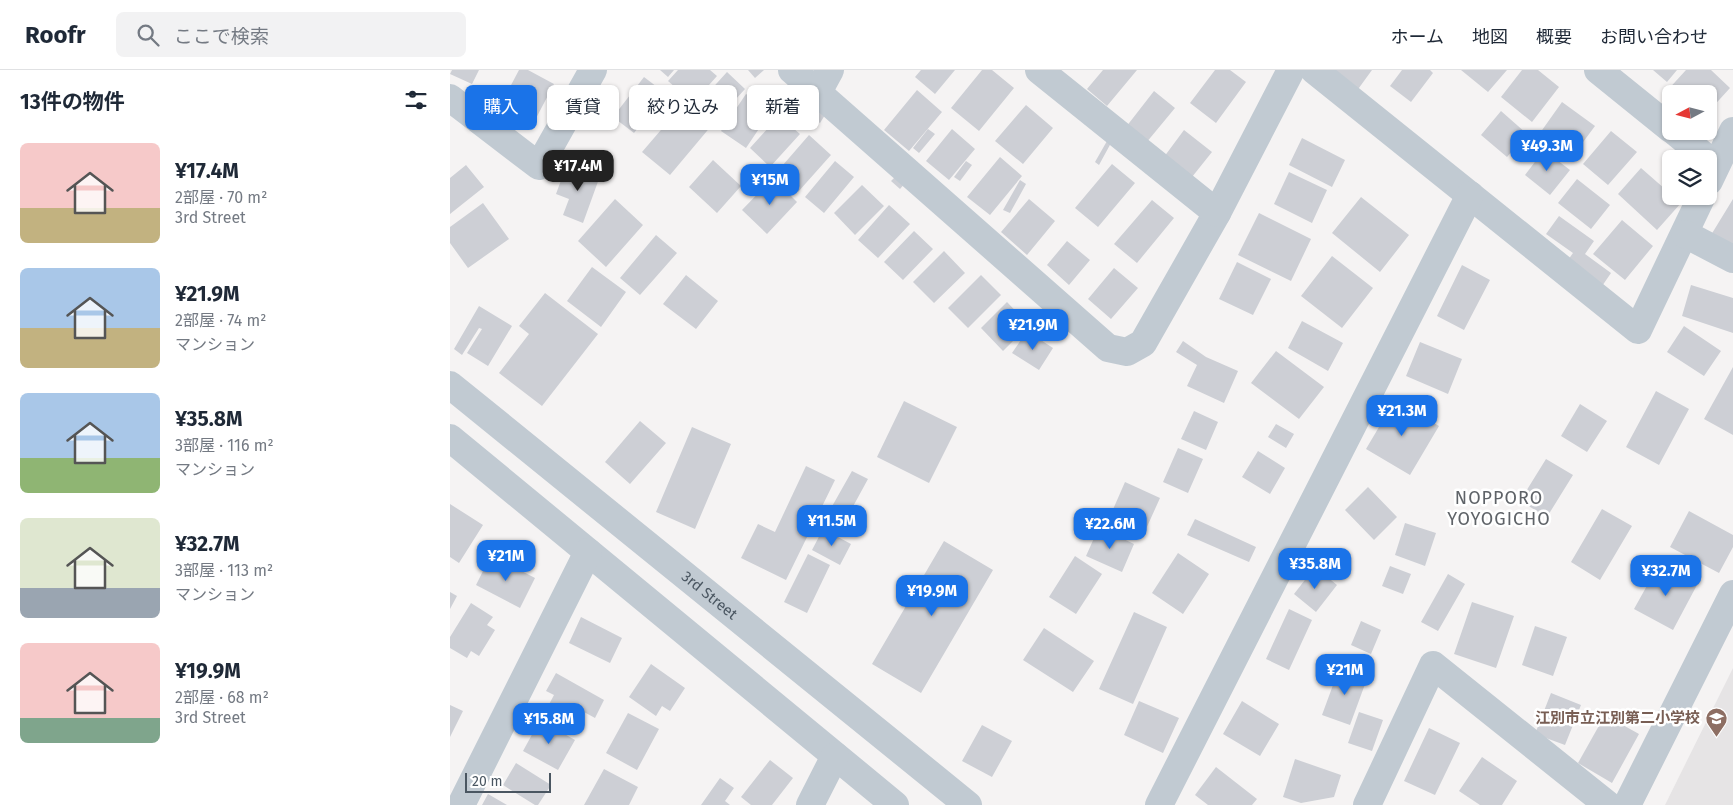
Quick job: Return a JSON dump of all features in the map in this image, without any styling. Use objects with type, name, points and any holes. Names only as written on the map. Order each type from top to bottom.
[{"type":"street","points":[[450,98],[539,166],[593,70]]},
{"type":"street","points":[[792,70],[824,81],[1108,348],[1127,352],[1144,343],[1217,213],[1290,70]]},
{"type":"street","points":[[1039,70],[1217,213]]},
{"type":"street","points":[[1314,70],[1638,330],[1698,205]]},
{"type":"street","points":[[1598,70],[1662,121]]},
{"type":"street","points":[[1717,155],[1733,131]]},
{"type":"street","points":[[1683,140],[1694,150]]},
{"type":"street","points":[[1159,805],[1470,195]]},
{"type":"street","points":[[1685,234],[1733,258]]},
{"type":"street","name":"3rd Street","points":[[451,390],[968,805]]},
{"type":"street","points":[[450,438],[895,805]]},
{"type":"street","points":[[461,805],[588,552]]},
{"type":"street","points":[[1627,805],[1733,594]]},
{"type":"street","points":[[1367,805],[1433,665],[1608,805]]},
{"type":"street","points":[[810,805],[835,756]]},
{"type":"shaded area","name":"江別市立江別第二小学校","points":[[1733,668],[1733,805],[1665,805]]},
{"type":"building","points":[[452,70],[479,70],[472,84],[450,74]]},
{"type":"building","points":[[519,70],[528,70],[554,84],[547,85],[547,97],[537,116],[537,85],[511,85]]},
{"type":"building","points":[[660,70],[674,70],[668,77]]},
{"type":"building","points":[[678,70],[710,70],[717,76],[709,85],[673,85],[668,81]]},
{"type":"building","points":[[748,70],[764,70],[755,78]]},
{"type":"building","points":[[921,70],[955,70],[935,94],[915,77]]},
{"type":"building","points":[[982,70],[992,70],[1014,88],[979,131],[951,108]]},
{"type":"building","points":[[1103,70],[1137,70],[1107,106],[1087,89]]},
{"type":"building","points":[[1215,70],[1230,70],[1246,82],[1216,123],[1190,103]]},
{"type":"building","points":[[1336,70],[1372,70],[1356,92],[1333,74]]},
{"type":"building","points":[[1402,70],[1430,70],[1433,73],[1411,102],[1390,86]]},
{"type":"building","points":[[1461,70],[1507,70],[1488,92]]},
{"type":"building","points":[[1522,70],[1538,70],[1559,87],[1532,122],[1501,97]]},
{"type":"building","points":[[1653,70],[1677,70],[1667,82]]},
{"type":"building","points":[[1686,70],[1711,70],[1730,88],[1718,101],[1718,85],[1672,85]]},
{"type":"building","points":[[727,72],[745,89],[737,98],[737,85],[715,85]]},
{"type":"building","points":[[644,77],[654,85],[638,85]]},
{"type":"building","points":[[917,90],[942,112],[909,151],[884,130]]},
{"type":"building","points":[[1154,91],[1175,108],[1146,143],[1126,127]]},
{"type":"building","points":[[747,95],[747,130],[758,130],[746,148],[721,131],[737,130],[737,107]]},
{"type":"building","points":[[629,96],[629,129],[619,122],[619,109]]},
{"type":"building","points":[[1562,102],[1595,126],[1572,157],[1540,133]]},
{"type":"building","points":[[1026,105],[1053,128],[1023,164],[995,141]]},
{"type":"building","points":[[819,110],[825,115],[819,122]]},
{"type":"building","points":[[1501,111],[1527,134],[1507,157],[1481,135]]},
{"type":"building","points":[[928,129],[935,134],[919,153],[913,148]]},
{"type":"building","points":[[952,129],[975,149],[949,180],[926,161]]},
{"type":"building","points":[[661,130],[708,130],[670,175],[642,152]]},
{"type":"building","points":[[766,130],[795,130],[800,134],[770,167],[750,148]]},
{"type":"building","points":[[1184,130],[1212,152],[1188,182],[1161,161]]},
{"type":"building","points":[[1611,131],[1637,152],[1608,185],[1583,164]]},
{"type":"building","points":[[809,135],[831,155],[798,192],[776,173]]},
{"type":"building","points":[[1302,138],[1345,160],[1332,187],[1289,165]]},
{"type":"building","points":[[1107,141],[1111,143],[1099,165],[1095,162]]},
{"type":"building","points":[[1544,150],[1570,170],[1550,195],[1525,175]]},
{"type":"building","points":[[1000,157],[1022,176],[990,215],[967,197]]},
{"type":"building","points":[[713,160],[741,186],[717,213],[689,187]]},
{"type":"building","points":[[835,161],[854,177],[824,213],[805,197]]},
{"type":"building","points":[[966,161],[972,165],[960,181],[954,177]]},
{"type":"building","points":[[567,164],[600,176],[583,223],[563,215],[569,199],[556,194]]},
{"type":"building","points":[[1112,164],[1135,183],[1098,227],[1075,208]]},
{"type":"building","points":[[466,165],[484,187],[450,214],[450,178]]},
{"type":"building","points":[[1641,168],[1662,186],[1662,205],[1679,205],[1657,230],[1618,194]]},
{"type":"building","points":[[1289,172],[1327,190],[1312,223],[1274,204]]},
{"type":"building","points":[[898,174],[906,182],[900,189],[891,181]]},
{"type":"building","points":[[773,178],[797,202],[767,234],[742,210]]},
{"type":"building","points":[[1577,179],[1610,205],[1591,229],[1558,203]]},
{"type":"building","points":[[1020,180],[1026,184],[1010,213],[1003,210]]},
{"type":"building","points":[[862,185],[884,206],[855,235],[834,213]]},
{"type":"building","points":[[1361,197],[1409,235],[1380,272],[1332,233]]},
{"type":"building","points":[[615,199],[643,225],[606,267],[578,241]]},
{"type":"building","points":[[1029,199],[1055,221],[1027,255],[1001,232]]},
{"type":"building","points":[[1733,199],[1733,248],[1711,235]]},
{"type":"building","points":[[1152,200],[1174,218],[1137,263],[1114,244]]},
{"type":"building","points":[[483,203],[509,239],[468,268],[450,243],[450,227]]},
{"type":"building","points":[[889,205],[910,224],[878,258],[858,240]]},
{"type":"building","points":[[1259,213],[1311,239],[1291,281],[1238,255]]},
{"type":"building","points":[[1559,216],[1594,241],[1585,254],[1611,273],[1598,292],[1563,267],[1573,253],[1546,234]]},
{"type":"building","points":[[1622,220],[1653,246],[1625,280],[1593,254]]},
{"type":"building","points":[[914,231],[933,249],[903,280],[884,262]]},
{"type":"building","points":[[656,235],[677,253],[640,295],[620,278]]},
{"type":"building","points":[[1067,241],[1090,260],[1069,285],[1047,265]]},
{"type":"building","points":[[944,251],[965,273],[934,303],[913,282]]},
{"type":"building","points":[[1332,256],[1373,288],[1342,328],[1301,296]]},
{"type":"building","points":[[1237,262],[1271,279],[1253,315],[1219,299]]},
{"type":"building","points":[[1462,265],[1490,280],[1464,330],[1437,316]]},
{"type":"building","points":[[592,267],[626,292],[601,327],[567,301]]},
{"type":"building","points":[[1114,268],[1138,288],[1111,319],[1088,299]]},
{"type":"building","points":[[686,275],[718,301],[696,329],[663,304]]},
{"type":"building","points":[[981,275],[1001,295],[968,328],[948,308]]},
{"type":"building","points":[[1691,285],[1733,298],[1733,333],[1682,316]]},
{"type":"building","points":[[545,293],[598,334],[542,406],[499,373],[529,334],[519,326]]},
{"type":"building","points":[[1007,302],[1029,325],[1003,351],[981,328]]},
{"type":"building","points":[[479,306],[512,326],[488,366],[467,353],[482,329],[479,328],[462,355],[454,349]]},
{"type":"building","points":[[1302,321],[1343,343],[1328,371],[1288,348]]},
{"type":"building","points":[[1684,326],[1721,351],[1704,376],[1667,352]]},
{"type":"building","points":[[1027,331],[1053,348],[1039,370],[1012,353]]},
{"type":"building","points":[[1183,341],[1206,357],[1238,371],[1224,403],[1187,386],[1197,365],[1176,352]]},
{"type":"building","points":[[1420,342],[1462,359],[1448,394],[1406,376]]},
{"type":"building","points":[[1276,351],[1324,387],[1299,419],[1251,383]]},
{"type":"building","points":[[1733,367],[1733,435],[1704,419]]},
{"type":"building","points":[[1656,391],[1689,409],[1659,465],[1626,447]]},
{"type":"building","points":[[1395,400],[1439,426],[1410,475],[1366,449]]},
{"type":"building","points":[[904,401],[957,427],[929,483],[877,457]]},
{"type":"building","points":[[1580,404],[1607,421],[1587,452],[1561,436]]},
{"type":"building","points":[[1194,411],[1218,422],[1206,450],[1181,439]]},
{"type":"building","points":[[640,421],[666,443],[630,484],[605,462]]},
{"type":"building","points":[[1276,424],[1294,434],[1286,448],[1268,437]]},
{"type":"building","points":[[692,427],[731,444],[695,529],[656,512]]},
{"type":"building","points":[[1178,448],[1203,459],[1188,493],[1163,482]]},
{"type":"building","points":[[1258,451],[1285,468],[1270,494],[1242,477]]},
{"type":"building","points":[[1546,459],[1573,475],[1547,517],[1520,501]]},
{"type":"building","points":[[806,466],[835,480],[786,580],[741,558],[758,524],[775,532]]},
{"type":"building","points":[[852,471],[868,479],[850,512],[860,519],[853,532],[826,517]]},
{"type":"building","points":[[1125,482],[1160,498],[1146,529],[1111,514]]},
{"type":"building","points":[[1368,487],[1397,517],[1374,540],[1345,510]]},
{"type":"building","points":[[450,504],[483,525],[459,563],[450,557]]},
{"type":"building","points":[[1602,509],[1632,526],[1600,580],[1571,562]]},
{"type":"building","points":[[1689,511],[1733,535],[1733,547],[1719,573],[1670,547]]},
{"type":"building","points":[[1195,519],[1256,547],[1249,562],[1187,535]]},
{"type":"building","points":[[1405,523],[1436,533],[1425,566],[1395,555]]},
{"type":"building","points":[[1099,527],[1134,544],[1122,572],[1086,556]]},
{"type":"building","points":[[823,529],[851,544],[840,565],[812,550]]},
{"type":"building","points":[[944,541],[993,570],[921,693],[872,664]]},
{"type":"building","points":[[1178,553],[1209,574],[1183,614],[1152,593]]},
{"type":"building","points":[[808,554],[830,565],[807,613],[784,602]]},
{"type":"building","points":[[491,555],[535,578],[520,608],[476,585]]},
{"type":"building","points":[[1075,556],[1102,574],[1076,614],[1049,597]]},
{"type":"building","points":[[1659,564],[1697,585],[1673,630],[1634,609]]},
{"type":"building","points":[[1390,566],[1411,574],[1403,594],[1382,586]]},
{"type":"building","points":[[1315,567],[1337,585],[1316,612],[1294,594]]},
{"type":"building","points":[[1448,574],[1465,584],[1438,631],[1421,622]]},
{"type":"building","points":[[450,592],[457,596],[450,609]]},
{"type":"building","points":[[1472,602],[1514,616],[1496,668],[1454,654]]},
{"type":"building","points":[[471,603],[493,617],[487,625],[495,630],[479,656],[471,651],[467,658],[450,648],[450,637]]},
{"type":"building","points":[[1289,609],[1312,620],[1289,670],[1266,659]]},
{"type":"building","points":[[1134,612],[1167,627],[1133,704],[1099,689]]},
{"type":"building","points":[[581,617],[622,638],[610,663],[569,643]]},
{"type":"building","points":[[1361,621],[1381,630],[1371,654],[1351,645]]},
{"type":"building","points":[[1535,626],[1567,637],[1553,676],[1522,665]]},
{"type":"building","points":[[1044,628],[1094,661],[1073,692],[1023,660]]},
{"type":"building","points":[[651,664],[685,688],[670,711],[662,706],[656,716],[629,697]]},
{"type":"building","points":[[1340,666],[1368,676],[1350,725],[1322,715]]},
{"type":"building","points":[[556,673],[604,700],[595,718],[573,706],[564,722],[545,712],[554,695],[546,691]]},
{"type":"building","points":[[1551,693],[1581,705],[1565,745],[1535,734]]},
{"type":"building","points":[[1139,701],[1179,718],[1163,753],[1124,735]]},
{"type":"building","points":[[1242,701],[1279,724],[1260,756],[1223,734]]},
{"type":"building","points":[[450,705],[463,711],[450,737]]},
{"type":"building","points":[[1359,712],[1383,720],[1372,751],[1348,743]]},
{"type":"building","points":[[628,713],[659,729],[637,770],[606,753]]},
{"type":"building","points":[[1605,715],[1639,734],[1612,783],[1578,763]]},
{"type":"building","points":[[540,720],[575,740],[558,770],[523,751]]},
{"type":"building","points":[[982,725],[1012,741],[992,777],[962,761]]},
{"type":"building","points":[[1429,728],[1460,743],[1435,795],[1404,781]]},
{"type":"building","points":[[1482,757],[1517,781],[1502,805],[1480,805],[1459,791]]},
{"type":"building","points":[[1295,759],[1341,775],[1334,797],[1301,803],[1283,797]]},
{"type":"building","points":[[770,760],[793,778],[772,805],[751,805],[741,797]]},
{"type":"building","points":[[516,763],[551,785],[538,805],[503,785]]},
{"type":"building","points":[[1216,767],[1257,799],[1252,805],[1208,805],[1195,795]]},
{"type":"building","points":[[604,769],[638,787],[629,805],[584,805]]},
{"type":"building","points":[[720,778],[734,788],[725,801],[730,805],[701,805]]},
{"type":"building","points":[[488,794],[507,805],[482,805]]},
{"type":"place","name":"江別市立江別第二小学校","points":[[1716,737]]},
{"type":"district","name":"NOPPORO YOYOGICHO","points":[[1499,508]]}]
